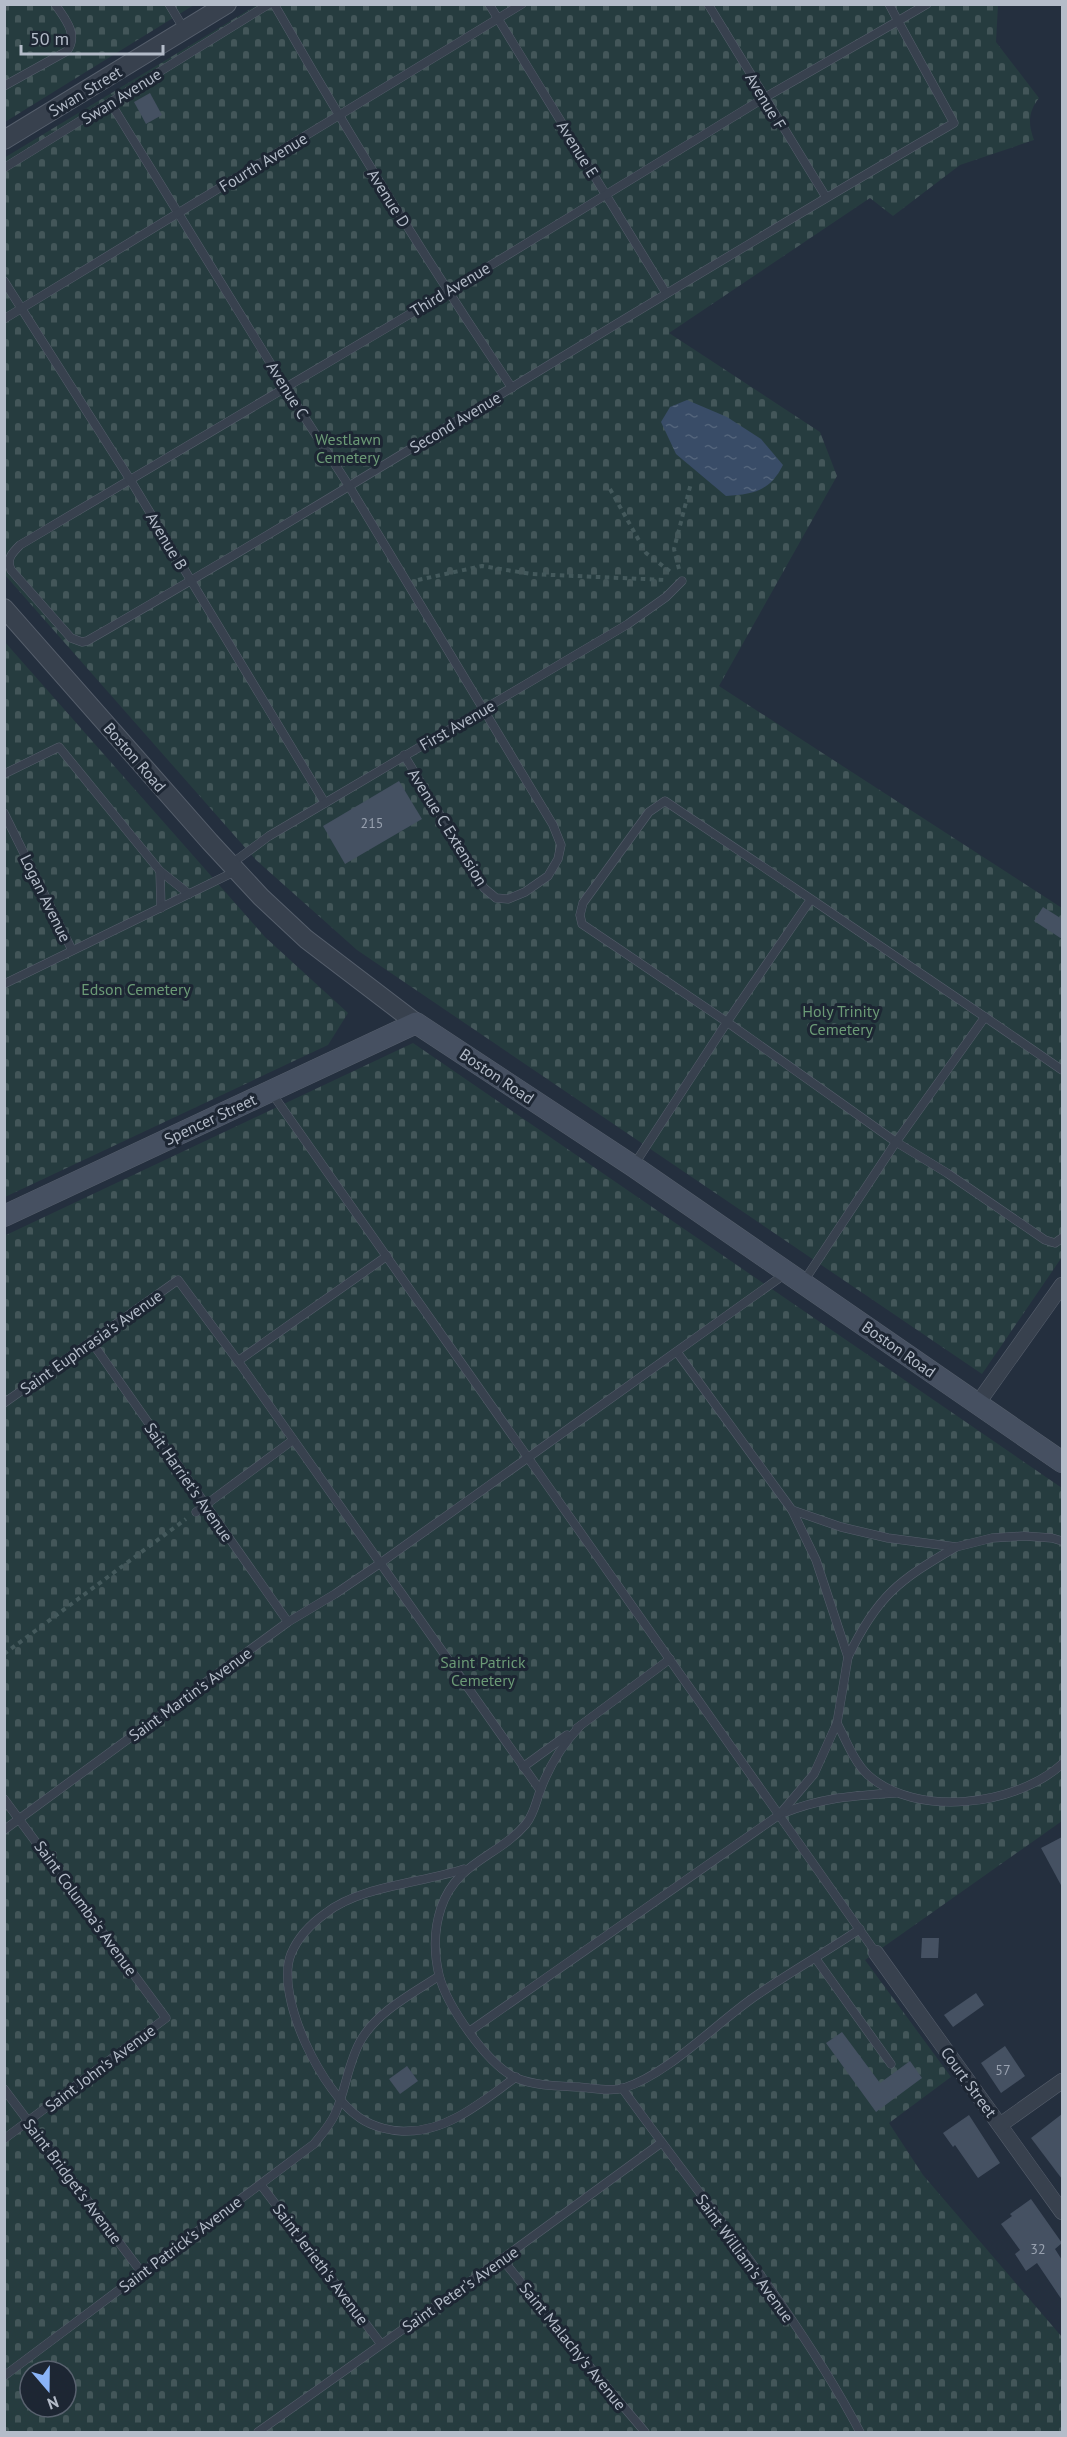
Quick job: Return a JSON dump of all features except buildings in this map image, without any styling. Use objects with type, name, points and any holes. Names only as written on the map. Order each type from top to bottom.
[{"type":"main road","name":"Spencer Street","points":[[4,1216],[416,1023]]},
{"type":"main road","name":"Boston Road","points":[[416,1023],[633,1166],[1062,1462]]},
{"type":"street","name":"Swan Street","points":[[4,140],[227,4]]},
{"type":"street","name":"Boston Road","points":[[4,608],[233,868],[306,939],[416,1023]]},
{"type":"street","points":[[978,1404],[1062,1285]]},
{"type":"street","name":"Court Street","points":[[876,1953],[1062,2212]]},
{"type":"street","points":[[1000,2125],[1062,2081]]},
{"type":"lane","points":[[4,86],[67,51],[72,44],[69,25],[56,4]]},
{"type":"lane","points":[[169,4],[185,30]]},
{"type":"lane","name":"Swan Avenue","points":[[4,168],[269,4]]},
{"type":"lane","name":"Avenue D","points":[[274,4],[339,117],[447,292],[512,388]]},
{"type":"lane","name":"Avenue E","points":[[489,4],[666,293]]},
{"type":"lane","name":"Fourth Avenue","points":[[4,319],[522,4]]},
{"type":"lane","name":"Avenue F","points":[[708,4],[826,197]]},
{"type":"lane","points":[[889,4],[898,21]]},
{"type":"lane","name":"Third Avenue","points":[[82,642],[71,638],[11,570],[8,564],[10,556],[20,545],[447,292],[764,98],[927,4]]},
{"type":"lane","name":"Second Avenue","points":[[82,642],[192,581],[666,293],[954,123],[898,21]]},
{"type":"lane","name":"Avenue C","points":[[110,102],[285,387],[349,486],[482,710]]},
{"type":"lane","name":"Avenue B","points":[[4,281],[131,481],[325,803]]},
{"type":"lane","name":"First Avenue","points":[[4,984],[189,894],[233,868],[269,836],[628,624],[666,597],[682,581]]},
{"type":"lane","name":"Avenue C Extension","points":[[404,755],[484,888],[496,898],[508,899],[525,892],[548,876],[558,859],[561,845],[553,825],[482,710]]},
{"type":"lane","points":[[4,774],[59,747],[160,870],[189,894]]},
{"type":"lane","points":[[1062,1070],[665,801],[649,812],[583,903],[580,915],[582,924],[727,1022],[896,1142],[1045,1240],[1055,1243],[1062,1238]]},
{"type":"lane","name":"Logan Avenue","points":[[4,813],[72,950]]},
{"type":"lane","points":[[160,870],[161,908]]},
{"type":"lane","points":[[633,1166],[811,898]]},
{"type":"lane","points":[[795,1278],[985,1017]]},
{"type":"lane","points":[[270,1090],[876,1953]]},
{"type":"lane","points":[[387,1257],[238,1361],[540,1790]]},
{"type":"lane","name":"Saint Martin's Avenue","points":[[4,1830],[288,1622],[379,1564],[676,1352],[795,1278]]},
{"type":"lane","name":"Saint Euphrasia's Avenue","points":[[4,1403],[178,1280],[238,1361]]},
{"type":"lane","name":"Sait Harriet's Avenue","points":[[91,1341],[288,1622]]},
{"type":"lane","points":[[676,1352],[792,1510],[816,1560],[848,1657]]},
{"type":"lane","points":[[196,1512],[293,1440]]},
{"type":"lane","points":[[792,1510],[841,1527],[888,1538],[956,1547]]},
{"type":"lane","points":[[779,1815],[814,1774],[837,1723],[848,1657],[874,1610],[892,1590],[912,1572],[956,1547],[992,1538],[1024,1536],[1062,1541]]},
{"type":"lane","points":[[523,1767],[670,1659]]},
{"type":"lane","points":[[837,1723],[856,1759],[868,1774],[896,1793],[923,1801],[963,1802],[993,1798],[1027,1785],[1056,1770],[1062,1764]]},
{"type":"lane","points":[[516,2078],[459,2117],[441,2125],[408,2132],[373,2125],[360,2118],[340,2100],[315,2061],[296,2018],[288,1973],[291,1955],[301,1938],[328,1911],[368,1893],[426,1881],[465,1869],[519,1832],[528,1821],[558,1752],[580,1726]]},
{"type":"lane","points":[[470,2031],[779,1815],[803,1805],[834,1797],[896,1793]]},
{"type":"lane","name":"Saint Columba's Avenue","points":[[4,1799],[166,2018]]},
{"type":"lane","points":[[465,1869],[446,1894],[440,1910],[435,1944],[439,1976],[456,2010],[500,2068],[516,2078],[532,2083],[621,2088],[660,2070],[757,1995],[860,1929]]},
{"type":"lane","points":[[816,1959],[891,2064]]},
{"type":"lane","name":"Saint Patrick's Avenue","points":[[4,2376],[314,2144],[331,2123],[360,2041],[383,2014],[439,1976]]},
{"type":"lane","name":"Saint John's Avenue","points":[[4,2139],[166,2018]]},
{"type":"lane","name":"Saint William's Avenue","points":[[621,2088],[784,2310],[840,2395],[860,2433]]},
{"type":"lane","name":"Saint Bridget's Avenue","points":[[4,2089],[142,2273]]},
{"type":"lane","name":"Saint Peter's Avenue","points":[[258,2433],[661,2143]]},
{"type":"lane","name":"Saint Jerieth's Avenue","points":[[261,2185],[381,2344]]},
{"type":"lane","name":"Saint Malachy's Avenue","points":[[502,2259],[645,2433]]},
{"type":"path","points":[[682,581],[674,549],[691,483]]},
{"type":"path","points":[[610,489],[646,553],[682,581]]},
{"type":"path","points":[[406,582],[482,566],[531,574],[682,581]]},
{"type":"path","points":[[4,1654],[196,1512]]},
{"type":"green space","points":[[5,5],[194,5],[5,122]]},
{"type":"green space","name":"Westlawn Cemetery","points":[[257,5],[998,5],[996,42],[1039,98],[1030,118],[1034,140],[960,165],[893,216],[870,198],[669,333],[820,432],[837,476],[719,686],[1062,908],[1062,1257],[982,1374],[357,950],[256,860],[5,575],[4,158]]},
{"type":"green space","name":"Edson Cemetery","points":[[4,641],[265,937],[348,1013],[328,1045],[5,1197]]},
{"type":"green space","name":"Saint Patrick Cemetery","points":[[413,1043],[1062,1488],[1062,1821],[865,1960],[951,2077],[889,2123],[923,2175],[1062,2337],[1062,2432],[5,2432],[4,1236]]},
{"type":"water","points":[[687,400],[727,417],[761,439],[783,465],[773,481],[760,490],[726,496],[676,454],[661,422],[670,407]]},
{"type":"park label","name":"Holy Trinity Cemetery","points":[[841,1020]]}]
